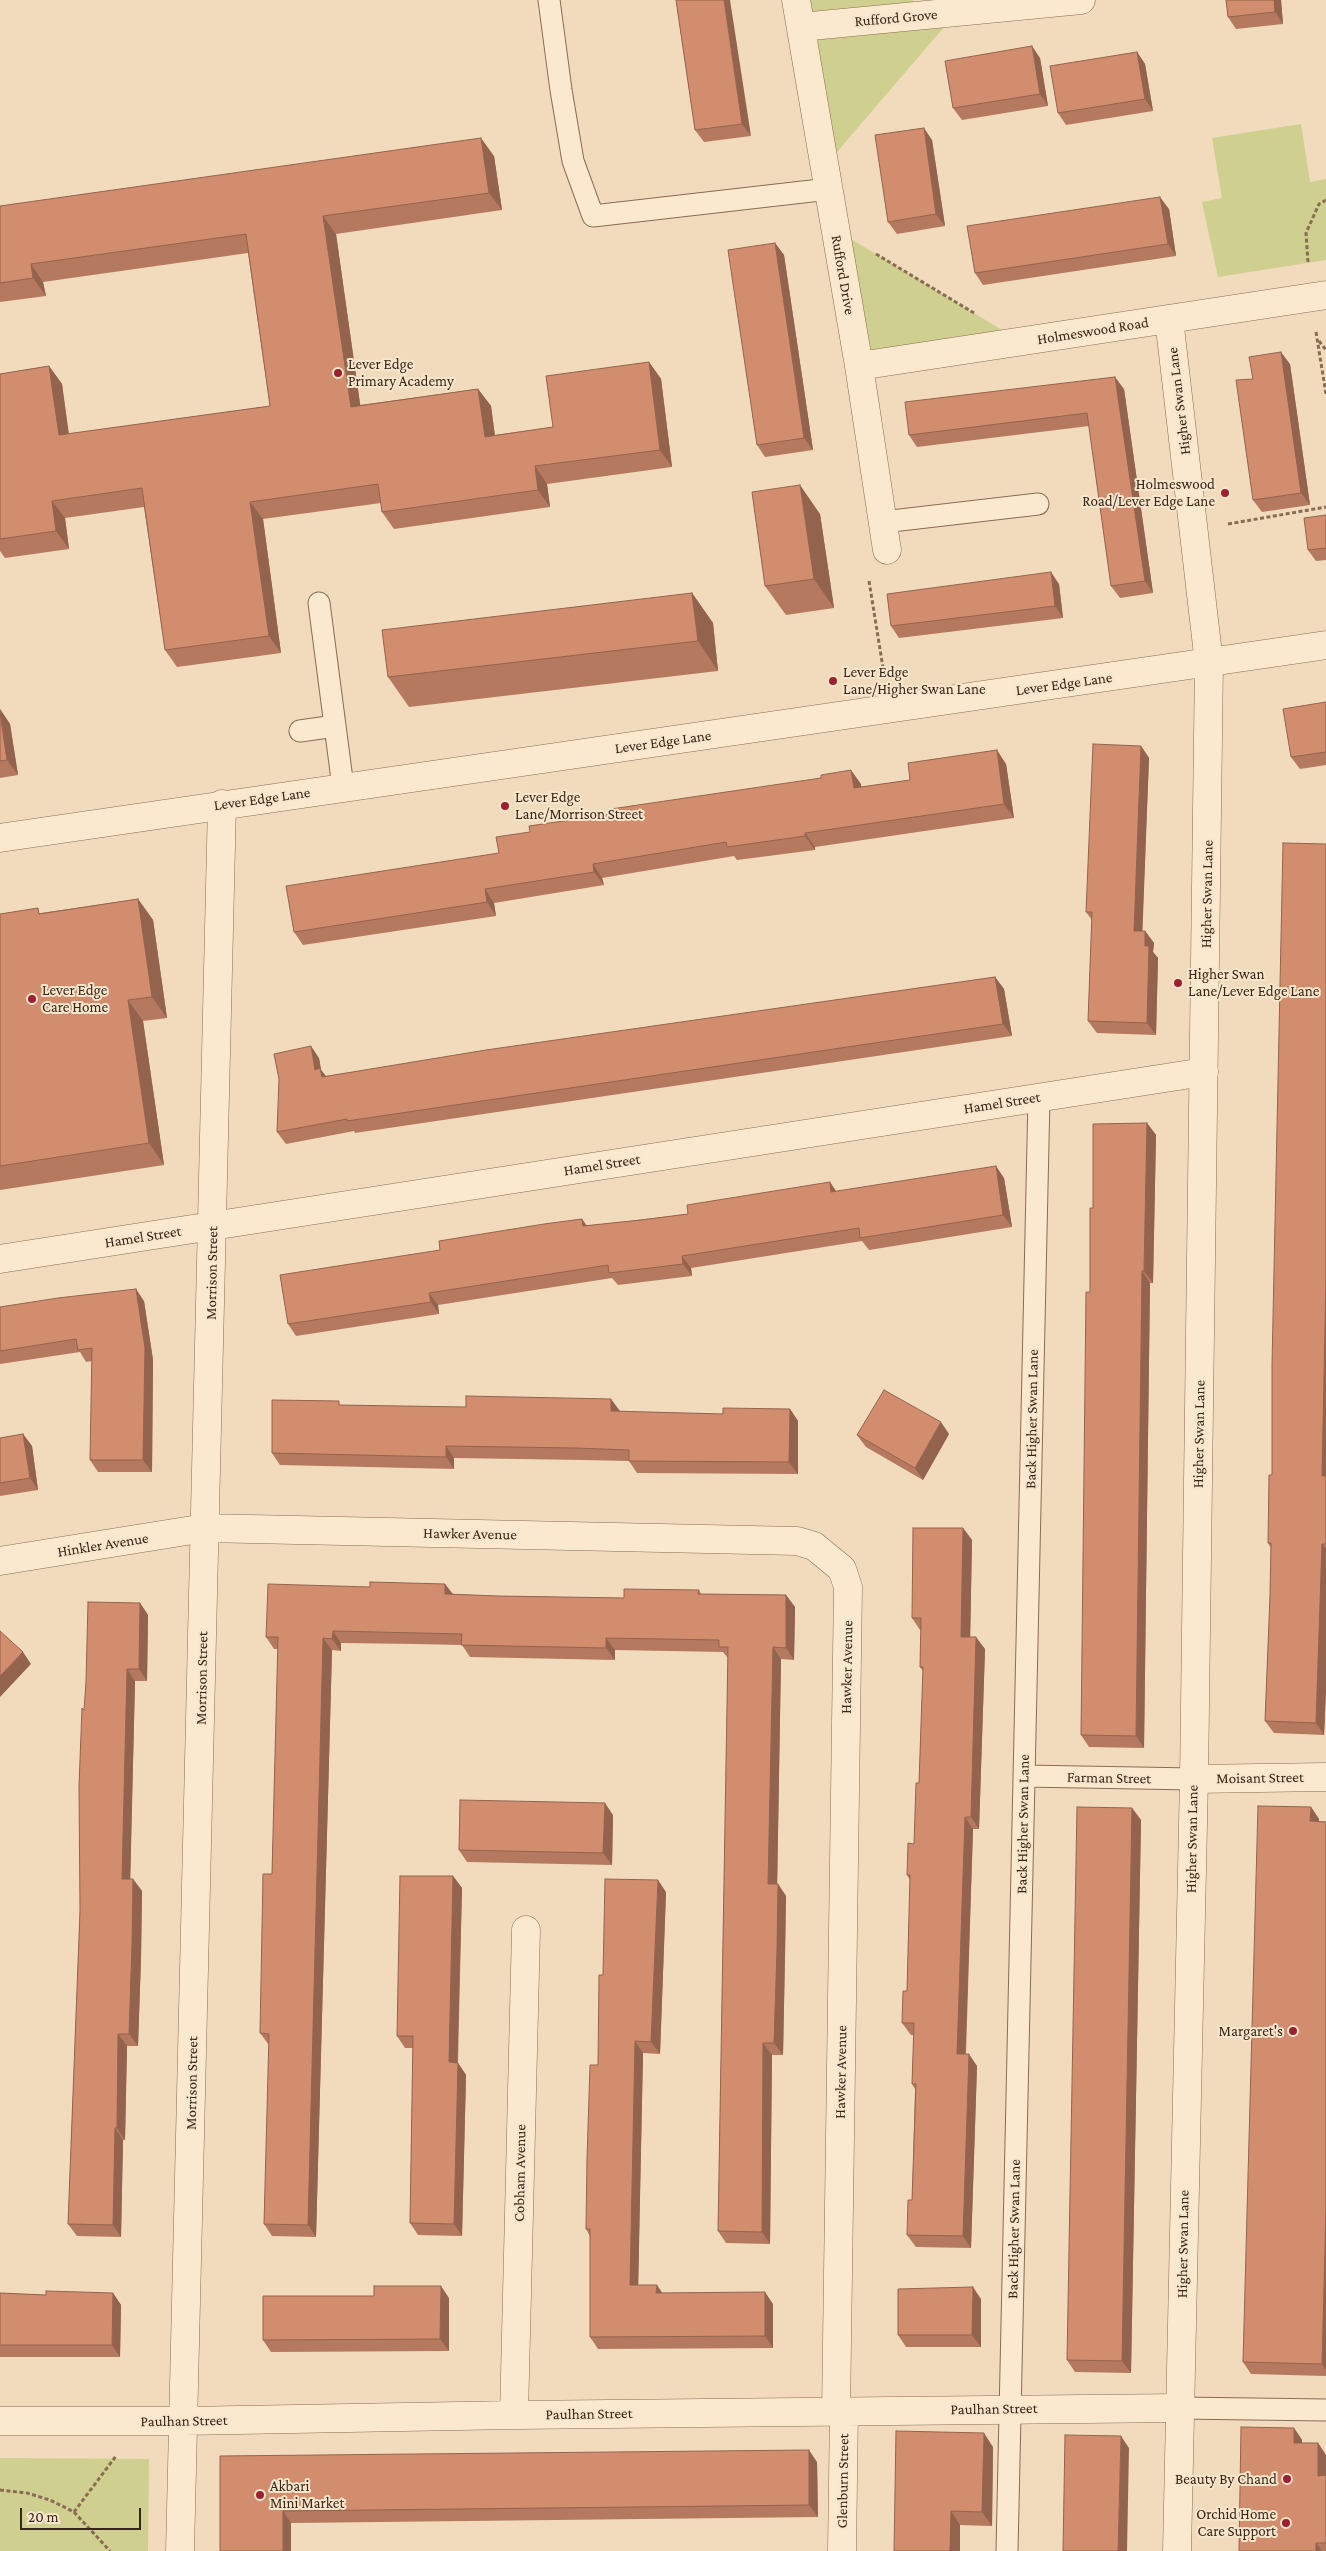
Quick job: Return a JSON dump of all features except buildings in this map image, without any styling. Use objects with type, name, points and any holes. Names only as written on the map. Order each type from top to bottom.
[{"type":"street","name":"Rufford Drive","points":[[796,0],[859,366],[887,550]]},
{"type":"street","name":"Rufford Grove","points":[[801,27],[1081,0]]},
{"type":"street","name":"Holmeswood Road","points":[[859,366],[1319,296]]},
{"type":"street","name":"Higher Swan Lane","points":[[1169,319],[1209,663],[1194,1779],[1177,2551]]},
{"type":"street","name":"Lever Edge Lane","points":[[0,838],[222,804],[1326,645]]},
{"type":"street","name":"Morrison Street","points":[[180,2551],[222,804]]},
{"type":"street","name":"Hamel Street","points":[[0,1259],[1204,1072]]},
{"type":"street","name":"Hinkler Avenue","points":[[0,1562],[205,1528]]},
{"type":"street","name":"Hawker Avenue","points":[[205,1528],[797,1541],[814,1546],[842,1569],[848,1587],[840,2411]]},
{"type":"street","name":"Moisant Street","points":[[1194,1779],[1326,1777]]},
{"type":"street","name":"Cobham Avenue","points":[[514,2415],[526,1930]]},
{"type":"street","name":"Paulhan Street","points":[[0,2421],[184,2421],[514,2415],[1179,2408]]},
{"type":"street","name":"Glenburn Street","points":[[840,2411],[842,2551]]},
{"type":"lane","points":[[549,0],[561,90],[574,161],[593,216],[829,189]]},
{"type":"lane","points":[[883,522],[1038,504]]},
{"type":"lane","points":[[319,603],[343,787]]},
{"type":"lane","points":[[300,731],[335,726]]},
{"type":"lane","name":"Back Higher Swan Lane","points":[[1007,2551],[1039,1097]]},
{"type":"lane","name":"Farman Street","points":[[1024,1776],[1194,1779]]},
{"type":"lane","points":[[1179,2408],[1326,2410]]},
{"type":"path","points":[[1326,200],[1319,204],[1306,233],[1319,296],[1318,340],[1326,394]]},
{"type":"path","points":[[836,230],[1022,342]]},
{"type":"path","points":[[1318,340],[1326,350]]},
{"type":"path","points":[[1194,529],[1326,507]]},
{"type":"path","points":[[887,550],[869,580],[890,709]]},
{"type":"path","points":[[74,2512],[115,2459],[125,2421]]},
{"type":"path","points":[[0,2490],[27,2493],[50,2500],[74,2512],[110,2551]]},
{"type":"green space","points":[[797,0],[913,0],[914,16],[957,12],[825,166]]},
{"type":"green space","points":[[1301,124],[1310,182],[1326,179],[1326,260],[1218,277],[1202,202],[1222,198],[1212,138]]},
{"type":"green space","points":[[836,230],[1022,342],[859,366]]},
{"type":"green space","points":[[0,2458],[149,2459],[148,2551],[0,2551]]},
{"type":"place","name":"Lever Edge Primary Academy","points":[[338,373]]},
{"type":"place","name":"Holmeswood Road/Lever Edge Lane","points":[[1225,493]]},
{"type":"place","name":"Lever Edge Lane/Higher Swan Lane","points":[[833,681]]},
{"type":"place","name":"Lever Edge Lane/Morrison Street","points":[[505,806]]},
{"type":"place","name":"Higher Swan Lane/Lever Edge Lane","points":[[1178,983]]},
{"type":"place","name":"Lever Edge Care Home","points":[[32,999]]},
{"type":"place","name":"Margaret's","points":[[1293,2031]]},
{"type":"place","name":"Beauty By Chand","points":[[1287,2479]]},
{"type":"place","name":"Akbari Mini Market","points":[[260,2495]]},
{"type":"place","name":"Orchid Home Care Support","points":[[1286,2523]]}]
